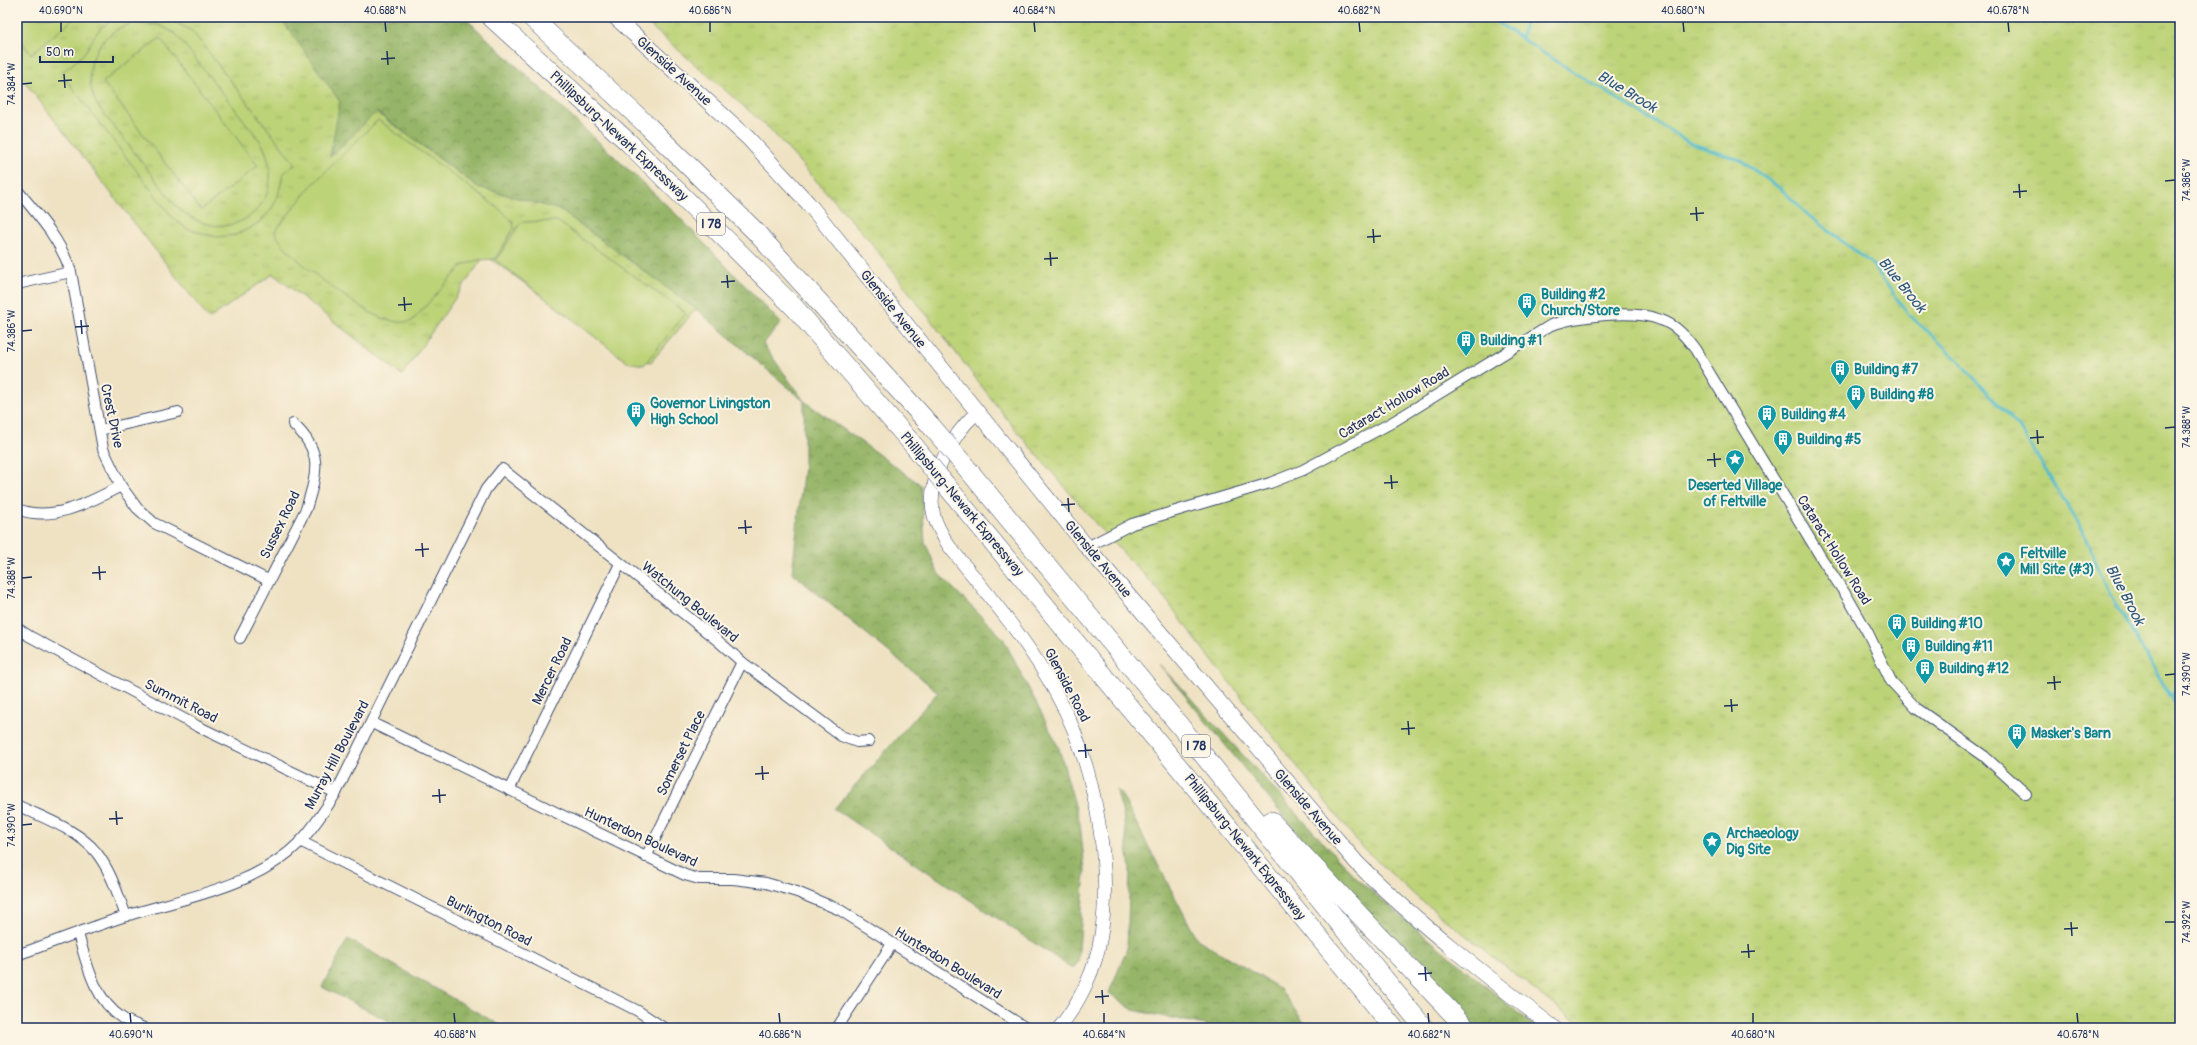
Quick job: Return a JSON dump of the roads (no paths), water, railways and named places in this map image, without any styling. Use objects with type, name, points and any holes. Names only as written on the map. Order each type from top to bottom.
[{"type":"highway","name":"Phillipsburg-Newark Expressway","points":[[491,17],[628,142],[795,308],[915,447],[1394,1028]]},
{"type":"highway","name":"Phillipsburg-Newark Expressway","points":[[531,17],[649,127],[754,230],[932,427],[1180,726],[1424,1028]]},
{"type":"highway","points":[[1180,726],[1466,1028]]},
{"type":"main road","name":"Glenside Avenue","points":[[615,17],[748,138],[808,202],[1087,547],[1357,863],[1380,886],[1465,960],[1554,1028]]},
{"type":"street","name":"Crest Drive","points":[[17,190],[52,232],[66,257],[71,272],[100,430],[108,463],[121,486],[137,508],[154,522],[268,580]]},
{"type":"street","points":[[17,284],[71,272]]},
{"type":"street","name":"Cataract Hollow Road","points":[[1087,547],[1132,524],[1270,483],[1303,470],[1391,423],[1551,325],[1575,318],[1653,317],[1669,323],[1679,331],[1695,350],[1848,598],[1868,633],[1891,681],[1916,708],[1984,756],[2026,794]]},
{"type":"street","points":[[100,430],[178,412]]},
{"type":"street","name":"Glenside Road","points":[[977,412],[966,422],[946,452],[933,497],[934,514],[940,531],[949,546],[1016,629],[1058,695],[1074,728],[1085,761],[1093,795],[1101,845],[1104,908],[1101,936],[1092,968],[1082,993],[1059,1028]]},
{"type":"street","name":"Sussex Road","points":[[240,638],[268,580],[306,509],[316,468],[311,445],[292,424]]},
{"type":"street","name":"Watchung Boulevard","points":[[502,469],[717,640],[742,662],[841,736],[857,742],[869,742]]},
{"type":"street","name":"Murray Hill Boulevard","points":[[17,955],[126,916],[240,881],[264,869],[300,841],[314,826],[336,793],[372,723],[486,489],[502,469]]},
{"type":"street","points":[[17,509],[35,513],[79,507],[121,486]]},
{"type":"street","name":"Mercer Road","points":[[509,790],[620,564]]},
{"type":"street","name":"Summit Road","points":[[17,628],[29,636],[197,726],[336,793]]},
{"type":"street","name":"Somerset Place","points":[[646,857],[742,662]]},
{"type":"street","name":"Hunterdon Boulevard","points":[[372,723],[675,871],[699,879],[733,879],[766,883],[797,892],[840,910],[1026,1028]]},
{"type":"street","points":[[17,805],[76,835],[96,852],[114,882],[126,916]]},
{"type":"street","name":"Burlington Road","points":[[300,841],[638,1012],[664,1028]]},
{"type":"street","points":[[78,934],[93,982],[106,1001],[122,1018],[144,1028]]},
{"type":"street","points":[[837,1028],[892,944]]},
{"type":"waterway","name":"Blue Brook","points":[[1494,17],[1497,22],[1554,60],[1690,143],[1740,160],[1781,189],[1808,215],[1872,264],[1908,314],[1950,352],[2019,427],[2079,524],[2111,596],[2180,712]]},
{"type":"waterway","points":[[1522,39],[1524,25],[1529,17]]},
{"type":"waterway","points":[[2170,696],[2180,689]]},
{"type":"place","name":"Building #2 Church/Store","points":[[1527,319]]},
{"type":"place","name":"Building #1","points":[[1466,357]]},
{"type":"place","name":"Building #7","points":[[1840,386]]},
{"type":"place","name":"Building #8","points":[[1856,411]]},
{"type":"place","name":"Governor Livingston High School","points":[[636,428]]},
{"type":"place","name":"Building #4","points":[[1767,431]]},
{"type":"place","name":"Building #5","points":[[1783,456]]},
{"type":"place","name":"Deserted Village of Feltville","points":[[1735,476]]},
{"type":"place","name":"Feltville Mill Site (#3)","points":[[2006,578]]},
{"type":"place","name":"Building #10","points":[[1897,640]]},
{"type":"place","name":"Building #11","points":[[1911,663]]},
{"type":"place","name":"Building #12","points":[[1925,685]]},
{"type":"place","name":"Masker's Barn","points":[[2017,750]]},
{"type":"place","name":"Archaeology Dig Site","points":[[1712,858]]}]
